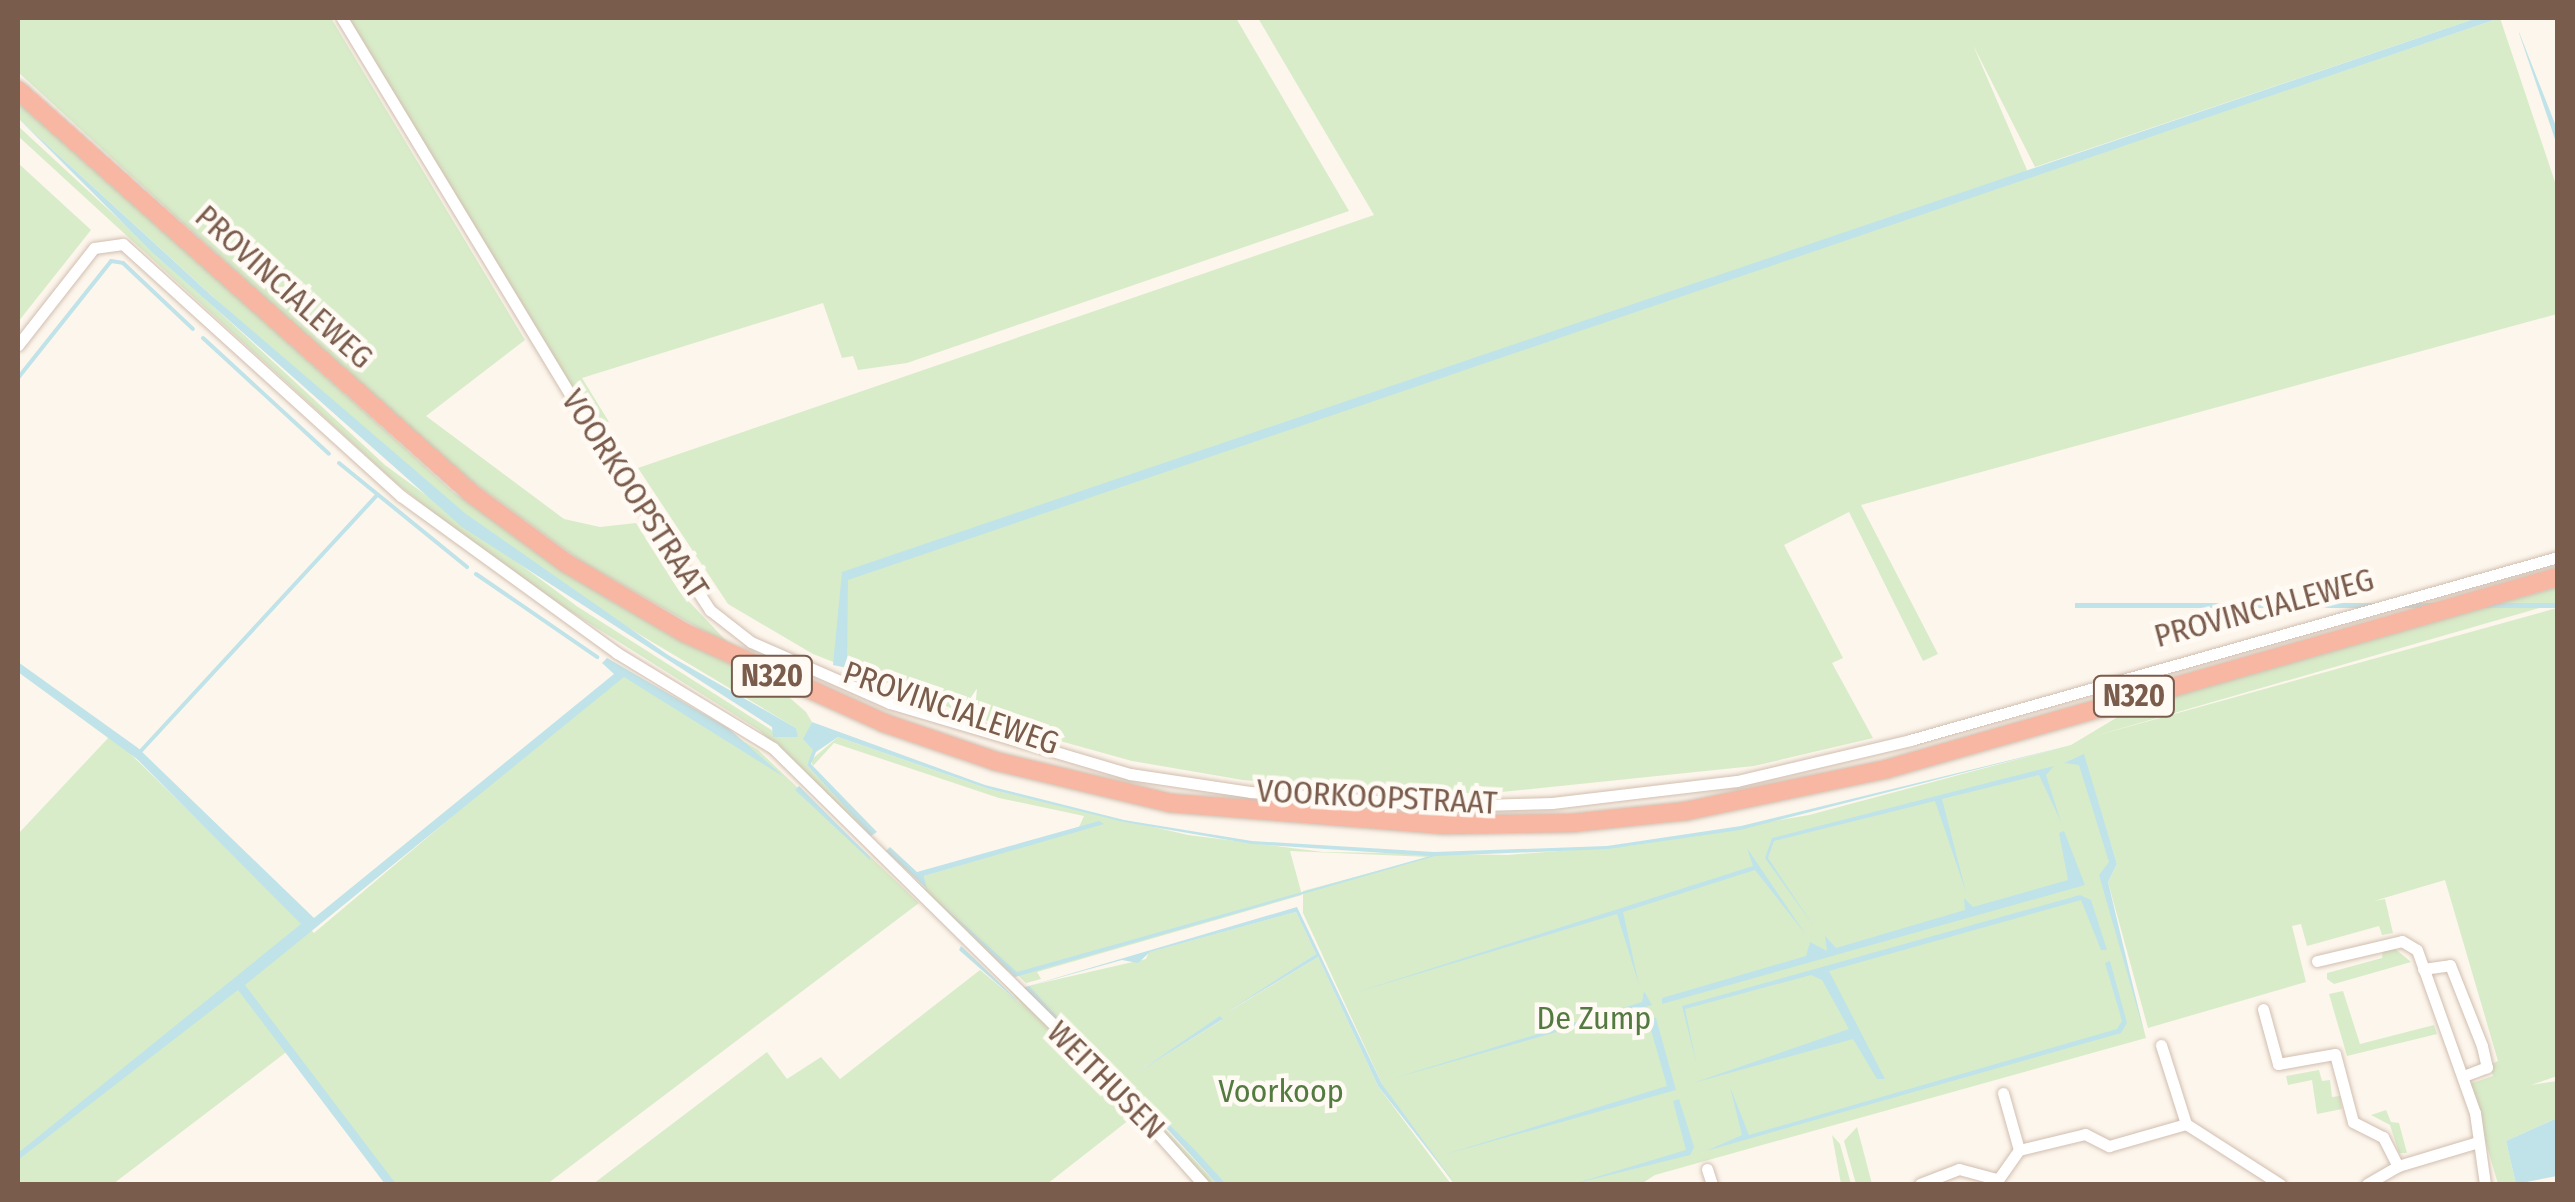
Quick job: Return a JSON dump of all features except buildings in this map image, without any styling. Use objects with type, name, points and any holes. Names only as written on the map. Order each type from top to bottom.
[{"type":"highway","name":"PROVINCIALEWEG","points":[[18,90],[471,493],[566,563],[652,613],[801,688],[995,761],[1170,803],[1444,824],[1572,823],[1710,806],[1887,769],[2558,577]]},
{"type":"street","name":"VOORKOOPSTRAAT","points":[[342,18],[688,582],[710,610],[751,642],[890,703],[1130,774],[1250,792],[1445,806],[1695,788]]},
{"type":"street","name":"WEITHUSEN","points":[[18,345],[94,248],[123,244],[400,496],[617,653],[773,748],[1111,1081],[1203,1184]]},
{"type":"street","name":"PROVINCIALEWEG","points":[[1695,788],[1910,740],[2558,557]]},
{"type":"street","points":[[2317,961],[2402,941],[2417,950],[2463,1076],[2486,1184]]},
{"type":"street","points":[[2423,969],[2450,965],[2482,1046],[2487,1068],[2463,1076]]},
{"type":"street","points":[[2263,1009],[2278,1064],[2335,1054],[2353,1122],[2383,1137],[2398,1166]]},
{"type":"street","points":[[2162,1044],[2186,1124],[2280,1184]]},
{"type":"street","points":[[2003,1093],[2019,1150]]},
{"type":"street","points":[[1920,1184],[1959,1169],[1996,1182],[2019,1150],[2086,1134],[2109,1146],[2186,1124]]},
{"type":"street","points":[[2367,1184],[2398,1166],[2478,1142]]},
{"type":"street","points":[[1707,1169],[1712,1184]]},
{"type":"green space","points":[[18,18],[331,18],[525,340],[426,416],[564,519],[600,527],[636,523],[679,591],[732,647],[582,562],[437,456],[18,72]]},
{"type":"green space","points":[[349,18],[1236,18],[1349,211],[907,363],[858,370],[853,356],[842,358],[823,303],[582,378],[609,422],[590,423]]},
{"type":"green space","points":[[1258,18],[2477,18],[2035,167],[1973,45],[2027,170],[1995,189],[2500,18],[2557,188],[2557,314],[1861,505],[1938,654],[1923,661],[1849,512],[1784,545],[1843,658],[1832,663],[1873,738],[1754,766],[1492,793],[1388,793],[1243,780],[1132,761],[974,717],[813,654],[728,604],[638,468],[1374,215]]},
{"type":"green space","points":[[18,97],[453,492],[615,603],[782,691],[812,722],[804,739],[814,750],[807,765],[871,836],[759,730],[506,571],[395,482],[18,136],[18,126],[385,465],[578,607],[773,731],[797,737],[796,728],[525,566],[245,326],[18,118]]},
{"type":"green space","points":[[18,163],[91,230],[18,322]]},
{"type":"green space","name":"De Zump","points":[[2557,587],[2557,603],[2091,737],[2557,608],[2557,1076],[2531,1085],[2557,1081],[2557,1118],[2506,1141],[2516,1184],[2498,1184],[2469,1084],[2493,1076],[2490,1065],[2498,1061],[2445,880],[2374,901],[2385,899],[2393,933],[2382,935],[2379,926],[2307,946],[2301,924],[2292,926],[2306,982],[2148,1028],[2108,882],[2117,864],[2084,757],[2113,864],[2105,881],[2146,1038],[1655,1175],[1641,1184],[1454,1184],[1383,1086],[1303,913],[1303,891],[1429,857],[1290,851],[1302,895],[1037,972],[1041,979],[1026,983],[936,898],[1008,970],[1003,973],[882,852],[926,889],[924,876],[1102,823],[1079,827],[1084,816],[999,798],[834,743],[813,766],[811,760],[838,737],[989,789],[1188,835],[1323,852],[1507,855],[1635,845],[1809,815],[2071,745],[2141,703]]},
{"type":"green space","points":[[626,670],[758,750],[919,903],[547,1184],[391,1184],[289,1050],[113,1184],[18,1184],[18,834],[111,735],[314,933]]},
{"type":"green space","name":"Voorkoop","points":[[1296,912],[1316,954],[1226,1013],[1318,957],[1378,1086],[1451,1184],[1226,1184],[1111,1072],[1217,1184],[1211,1184],[1028,986],[1146,959],[1149,952]],"holes":[[[1220,1017],[1222,1020],[1136,1073]]]},
{"type":"green space","points":[[2393,947],[2411,962],[2334,984],[2327,979],[2327,973],[2382,958],[2383,949]]},
{"type":"green space","points":[[988,966],[1134,1116],[1047,1184],[593,1184],[767,1052],[787,1079],[821,1057],[840,1079],[980,970],[1023,1006]]},
{"type":"green space","points":[[2343,991],[2360,1044],[2434,1025],[2437,1034],[2347,1056],[2329,994]]},
{"type":"green space","points":[[2319,1070],[2322,1081],[2330,1080],[2332,1097],[2340,1096],[2342,1109],[2317,1114],[2312,1080],[2288,1085],[2286,1076]]},
{"type":"green space","points":[[2386,1110],[2391,1122],[2399,1123],[2407,1153],[2399,1153],[2390,1125],[2371,1115]]},
{"type":"green space","points":[[1857,1127],[1872,1184],[1856,1184],[1844,1141]]},
{"type":"green space","points":[[1832,1135],[1840,1144],[1851,1184],[1841,1184]]},
{"type":"water","points":[[2477,18],[2500,18],[848,580],[847,668],[833,665],[842,572]]},
{"type":"water","points":[[2519,33],[2557,129],[2557,145]]},
{"type":"water","points":[[18,118],[212,296],[466,514],[668,655],[796,728],[798,737],[773,737],[772,727],[462,527],[153,253]]},
{"type":"water","points":[[2075,603],[2557,603],[2557,608],[2075,608]]},
{"type":"water","points":[[607,658],[728,728],[784,777],[624,677],[245,985],[396,1184],[385,1184],[238,990],[18,1160],[18,1153],[301,924],[137,759],[18,672],[18,662],[138,748],[314,918],[614,674],[602,663]]},
{"type":"water","points":[[812,722],[985,785],[1124,820],[1252,841],[1434,852],[1607,846],[1741,826],[2072,745],[1740,830],[1608,849],[1435,856],[1015,977],[935,898],[1017,972],[1430,856],[1252,844],[1124,822],[989,789],[838,737],[816,752],[811,764],[877,832],[871,836],[807,765],[813,750],[803,739]]},
{"type":"water","points":[[2084,754],[2117,864],[2108,882],[2144,1032],[2099,875],[2109,862],[2079,765],[2064,763]]},
{"type":"water","points":[[2054,766],[2046,775],[2061,822],[2039,775],[1942,799],[1966,892],[1935,801],[1774,841],[1768,858],[1815,928],[1765,858],[1772,838]]},
{"type":"water","points":[[799,786],[870,857],[870,860],[795,790]]},
{"type":"water","points":[[1099,821],[1104,824],[924,876],[927,889],[886,851],[890,847],[917,872]]},
{"type":"water","points":[[2064,831],[2085,885],[1662,1004],[1662,998],[1806,956],[1810,942],[1827,951],[1825,936],[1836,948],[1965,910],[1964,898],[1973,907],[2068,880],[2059,833]]},
{"type":"water","points":[[1747,848],[1806,935],[1755,870],[1623,912],[1639,985],[1617,914],[1351,994],[1753,866]]},
{"type":"water","points":[[2080,895],[2091,900],[2107,950],[2101,950],[2081,900],[1829,971],[1885,1079],[1877,1079],[1853,1039],[1693,1083],[1849,1029],[1822,980],[1811,975],[1685,1009],[1697,1066],[1682,1006]]},
{"type":"water","points":[[1297,907],[1382,1084],[1455,1184],[1378,1086],[1318,957],[1225,1013],[1316,954],[1296,912],[1150,952],[1138,963],[1122,960],[1029,986],[1102,1065],[1022,988]]},
{"type":"water","points":[[961,946],[980,964],[1023,1006],[959,950]]},
{"type":"water","points":[[2110,961],[2127,1023],[2121,1033],[1706,1151],[1742,1135],[1730,1087],[1749,1135],[2117,1029],[2122,1021],[2105,963]]},
{"type":"water","points":[[1644,991],[1652,1005],[1391,1079],[1642,1002]]},
{"type":"water","points":[[1220,1016],[1223,1019],[1135,1074]]},
{"type":"water","points":[[1647,1016],[1656,1018],[1676,1090],[1443,1155],[1667,1086]]},
{"type":"water","points":[[1114,1070],[1194,1149],[1226,1184],[1217,1184]]},
{"type":"water","points":[[1679,1099],[1694,1147],[1690,1155],[1573,1184],[1686,1150],[1673,1101]]},
{"type":"water","points":[[2557,1118],[2557,1176],[2516,1184],[2506,1141]]},
{"type":"waterway","points":[[18,378],[111,261],[123,263],[193,329]]},
{"type":"waterway","points":[[203,338],[329,454]]},
{"type":"waterway","points":[[339,463],[467,567]]},
{"type":"waterway","points":[[139,753],[376,496]]},
{"type":"waterway","points":[[476,574],[597,657]]}]
